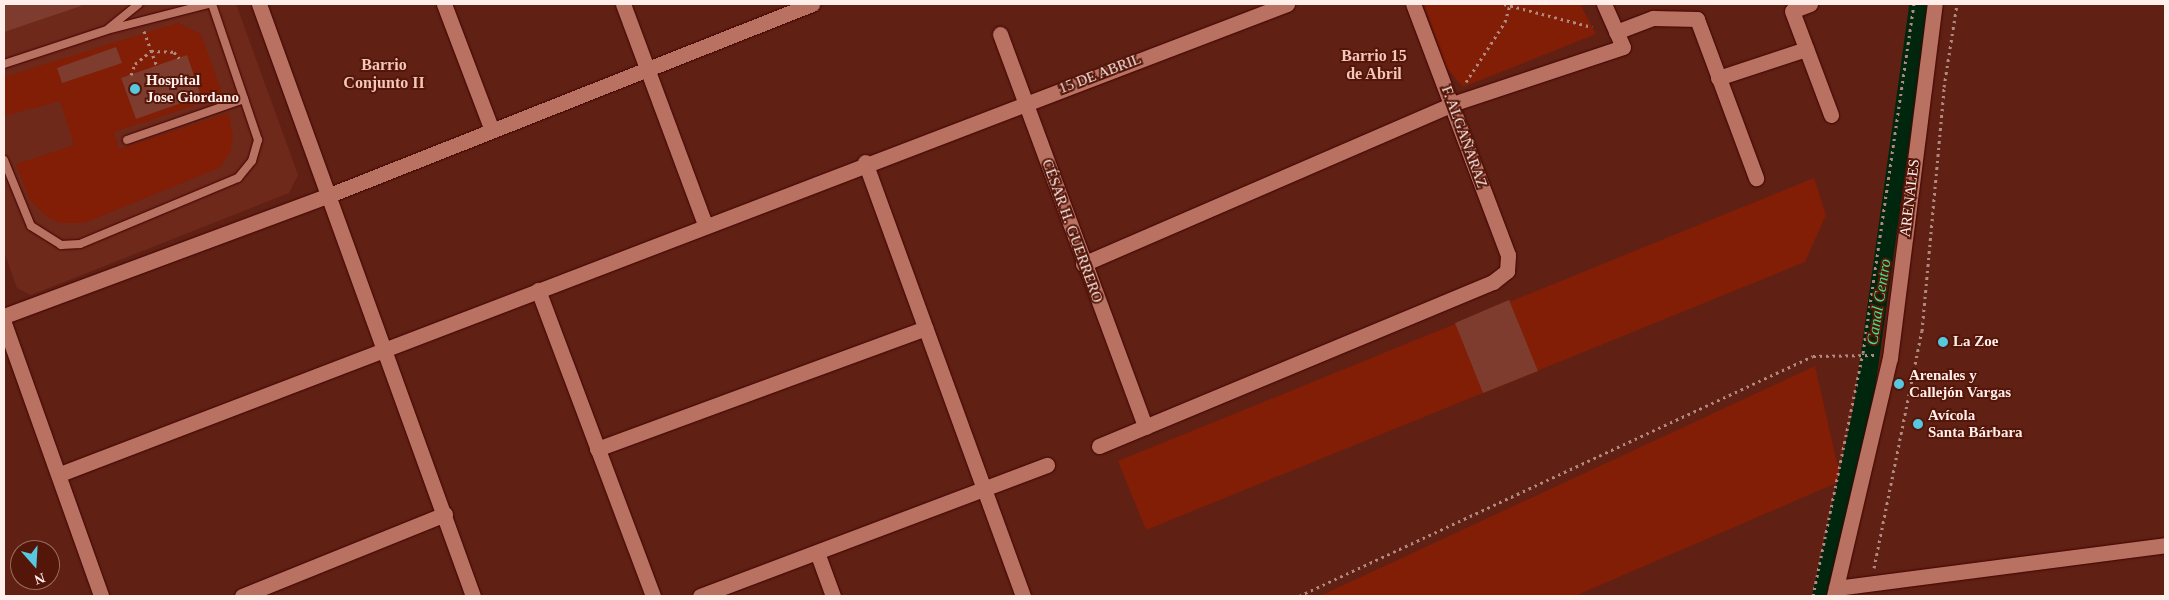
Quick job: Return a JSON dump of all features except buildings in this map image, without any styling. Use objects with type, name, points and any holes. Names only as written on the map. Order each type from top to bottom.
[{"type":"street","points":[[259,4],[327,196],[445,514],[473,596]]},
{"type":"street","points":[[444,4],[491,128]]},
{"type":"street","points":[[623,4],[705,225]]},
{"type":"street","points":[[4,316],[327,196],[491,128],[808,4]]},
{"type":"street","name":"15 DE ABRIL","points":[[60,474],[385,350],[866,162],[1287,4]]},
{"type":"street","name":"F. ALGAÑARAZ","points":[[1145,427],[1493,282],[1507,271],[1508,255],[1413,4]]},
{"type":"street","points":[[1083,264],[1452,104],[1623,47],[1604,4]]},
{"type":"street","points":[[1810,4],[1792,11],[1831,115]]},
{"type":"street","name":"ARENALES","points":[[1835,592],[1890,358],[1935,4]]},
{"type":"street","points":[[1616,32],[1653,18],[1697,19],[1756,178]]},
{"type":"street","name":"CÉSAR H. GUERRERO","points":[[1000,34],[1083,264],[1145,427]]},
{"type":"street","points":[[1718,78],[1806,49]]},
{"type":"street","points":[[866,162],[1023,596]]},
{"type":"street","points":[[538,290],[652,596]]},
{"type":"street","points":[[4,323],[60,474],[100,596]]},
{"type":"street","points":[[597,449],[925,328]]},
{"type":"street","points":[[1099,446],[1145,427]]},
{"type":"street","points":[[700,596],[818,555],[1047,465]]},
{"type":"street","points":[[242,596],[445,514]]},
{"type":"street","points":[[1835,592],[2165,545]]},
{"type":"street","points":[[818,555],[833,596]]},
{"type":"lane","points":[[107,30],[139,4]]},
{"type":"lane","points":[[4,64],[107,30],[208,4]]},
{"type":"lane","points":[[4,160],[31,226],[61,245],[80,244],[238,178],[252,161],[258,140],[212,4]]},
{"type":"lane","points":[[127,140],[244,99]]},
{"type":"path","points":[[1504,4],[1592,27]]},
{"type":"path","points":[[1463,87],[1505,22],[1509,4]]},
{"type":"path","points":[[1813,596],[1863,353],[1914,4]]},
{"type":"path","points":[[1868,586],[1922,331],[1944,87],[1957,4]]},
{"type":"path","points":[[140,21],[157,66]]},
{"type":"path","points":[[131,75],[135,64],[151,51],[174,52],[179,58]]},
{"type":"path","points":[[1299,596],[1813,356],[1863,353]]},
{"type":"shaded area","name":"Hospital Jose Giordano","points":[[4,4],[236,4],[298,175],[289,193],[31,295],[17,288],[4,252]]},
{"type":"shaded area","points":[[1424,4],[1580,4],[1596,34],[1463,87],[1446,67]]},
{"type":"shaded area","points":[[178,23],[201,34],[223,96],[114,132],[119,149],[228,113],[233,136],[230,153],[219,168],[84,223],[60,223],[46,216],[30,200],[16,164],[74,145],[60,101],[4,116],[4,77]]},
{"type":"shaded area","points":[[1814,178],[1826,215],[1805,262],[1146,530],[1118,461]]},
{"type":"shaded area","points":[[1815,366],[1841,481],[1575,596],[1320,596]]},
{"type":"waterway","name":"Canal Centro","points":[[1821,596],[1862,410],[1918,4]]},
{"type":"place","name":"Hospital Jose Giordano","points":[[135,89]]},
{"type":"place","name":"La Zoe","points":[[1943,342]]},
{"type":"place","name":"Arenales y Callejón Vargas","points":[[1899,384]]},
{"type":"place","name":"Avícola Santa Bárbara","points":[[1918,424]]},
{"type":"district","name":"Barrio 15 de Abril","points":[[1374,65]]},
{"type":"district","name":"Barrio Conjunto II","points":[[384,74]]}]
